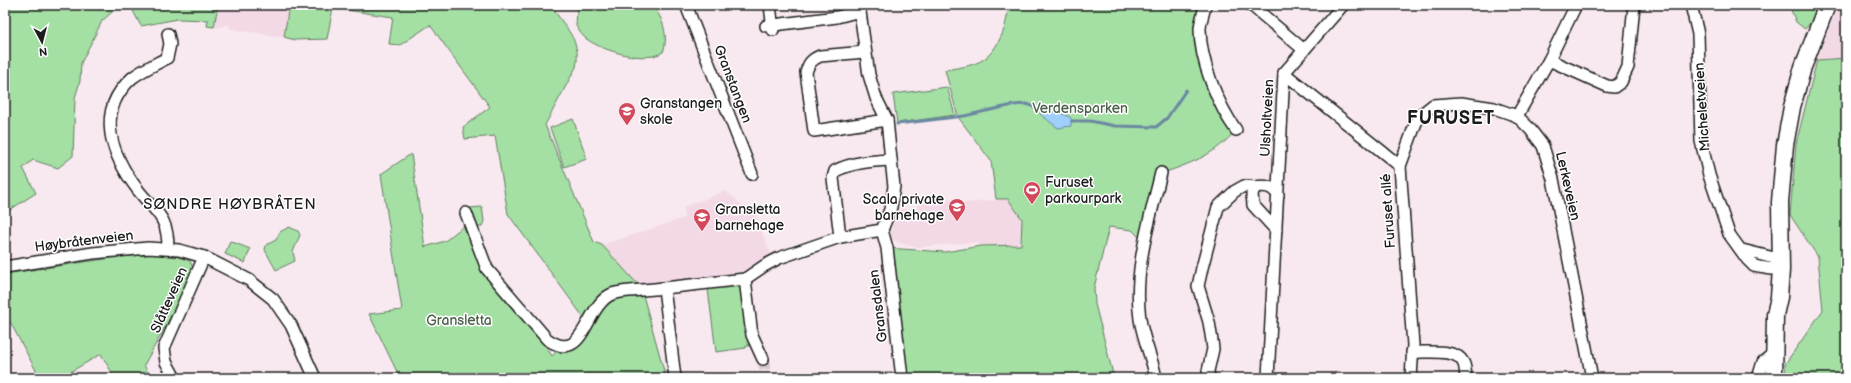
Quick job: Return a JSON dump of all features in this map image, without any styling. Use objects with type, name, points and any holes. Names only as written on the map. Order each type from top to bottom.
[{"type":"main road","points":[[1774,378],[1775,314],[1770,297],[1776,264],[1779,233],[1782,165],[1792,107],[1810,47],[1827,5]]},
{"type":"street","name":"Granstangen","points":[[686,5],[752,174]]},
{"type":"street","points":[[466,213],[487,269],[547,339],[556,346],[565,346],[578,340],[598,305],[612,294],[745,280],[764,266],[784,257],[840,237],[882,230],[891,207],[893,191],[887,120],[876,98],[869,75],[859,8],[838,20],[770,27],[770,5]]},
{"type":"street","points":[[1205,5],[1200,29],[1207,72],[1227,118],[1236,130]]},
{"type":"street","points":[[1251,5],[1304,50]]},
{"type":"street","name":"Ulsholtveien","points":[[1268,378],[1284,73],[1343,5]]},
{"type":"street","points":[[1516,116],[1549,60],[1576,5]]},
{"type":"street","points":[[1549,60],[1606,86],[1614,87],[1621,82],[1628,67],[1634,5]]},
{"type":"street","name":"Micheletveien","points":[[1691,5],[1698,34],[1701,141],[1708,174],[1729,234],[1742,250],[1776,264]]},
{"type":"street","points":[[168,34],[170,44],[167,58],[133,78],[115,99],[109,122],[115,152],[125,173],[164,221],[168,233],[168,248]]},
{"type":"street","points":[[865,52],[820,56],[813,59],[809,64],[806,72],[814,130],[887,120]]},
{"type":"street","name":"Furuset allé","points":[[1284,73],[1400,166],[1412,352],[1411,378]]},
{"type":"street","name":"Lerkeveien","points":[[1400,166],[1418,117],[1433,105],[1461,103],[1494,108],[1516,116],[1530,129],[1543,146],[1553,179],[1592,378]]},
{"type":"street","points":[[840,237],[833,178],[835,171],[843,167],[868,161],[891,160]]},
{"type":"street","points":[[1156,378],[1140,319],[1139,303],[1142,261],[1161,173]]},
{"type":"street","points":[[1209,378],[1208,371],[1212,341],[1209,322],[1198,286],[1218,207],[1235,191],[1244,186],[1256,187],[1264,185],[1274,189],[1278,195]]},
{"type":"street","points":[[1256,187],[1252,194],[1253,205],[1276,230]]},
{"type":"street","name":"Gransdalen","points":[[882,230],[887,248],[902,378]]},
{"type":"street","name":"Høybråtenveien","points":[[5,267],[93,253],[168,248],[204,258],[249,280],[272,299],[293,329],[315,378]]},
{"type":"street","name":"Slåtteveien","points":[[175,378],[166,362],[164,348],[204,258]]},
{"type":"street","points":[[745,280],[752,335],[763,359]]},
{"type":"street","points":[[664,288],[675,378]]},
{"type":"street","points":[[1412,352],[1450,354],[1459,357],[1464,363],[1466,378]]},
{"type":"street","points":[[1758,378],[1763,362],[1774,353]]},
{"type":"shaded area","points":[[218,5],[289,5],[284,37],[231,29],[228,24],[220,27],[214,27]]},
{"type":"shaded area","points":[[1819,5],[1846,5],[1846,57],[1817,60],[1836,11]]},
{"type":"shaded area","name":"Gransletta barnehage","points":[[726,191],[745,208],[751,206],[772,257],[740,277],[641,288],[602,245],[684,218],[684,207]]},
{"type":"shaded area","name":"Scala private barnehage","points":[[953,199],[954,204],[1008,199],[1022,219],[1021,245],[981,246],[977,242],[918,247],[905,245],[890,238],[894,217],[901,208],[919,215],[917,204]]},
{"type":"green space","points":[[5,5],[120,5],[102,21],[81,63],[80,81],[75,98],[73,156],[58,168],[33,160],[23,168],[36,193],[5,213]]},
{"type":"green space","points":[[130,5],[218,5],[214,27],[207,26],[208,20],[177,19],[141,26]]},
{"type":"green space","name":"Gransletta","points":[[289,5],[552,6],[571,34],[577,57],[576,67],[545,125],[594,242],[602,245],[641,288],[666,378],[400,378],[369,314],[402,310],[381,174],[411,154],[425,247],[445,241],[466,224],[552,356],[587,322],[508,214],[495,136],[465,139],[463,127],[490,107],[430,25],[400,45],[389,44],[393,17],[333,8],[327,39],[295,40],[284,37]]},
{"type":"green space","points":[[583,5],[652,5],[659,15],[664,27],[665,46],[663,52],[646,57],[625,55],[604,48],[588,40],[576,26],[577,10]]},
{"type":"green space","name":"Verdensparken","points":[[1011,5],[1199,5],[1195,27],[1203,74],[1215,102],[1236,130],[1221,145],[1204,156],[1186,165],[1166,172],[1145,243],[1132,230],[1109,227],[1094,288],[1095,304],[1114,378],[902,378],[887,248],[945,252],[981,246],[1021,245],[1022,219],[1008,199],[996,199],[991,161],[958,117],[945,70],[973,64],[987,57],[998,43]]},
{"type":"green space","points":[[1789,5],[1816,5],[1813,20],[1805,29],[1796,22]]},
{"type":"green space","points":[[1846,58],[1846,378],[1786,378],[1785,364],[1823,310],[1818,257],[1790,215],[1796,144],[1817,60]]},
{"type":"green space","points":[[947,87],[955,115],[897,123],[893,94]]},
{"type":"green space","points":[[573,119],[587,159],[564,167],[550,128]]},
{"type":"green space","points":[[482,207],[484,221],[482,226],[476,229],[469,208]]},
{"type":"green space","points":[[289,227],[298,231],[300,235],[293,252],[295,261],[276,270],[265,250],[266,245],[276,240],[280,232]]},
{"type":"green space","points":[[230,241],[250,249],[245,263],[225,254]]},
{"type":"green space","points":[[158,254],[175,256],[190,261],[195,273],[144,365],[151,378],[115,378],[101,354],[60,378],[40,378],[9,320],[5,318],[5,274],[118,257]]},
{"type":"green space","points":[[733,283],[742,291],[749,346],[746,346],[746,348],[716,352],[708,289],[710,286]]},
{"type":"water","points":[[1043,108],[1059,112],[1071,118],[1071,126],[1058,128],[1040,114]]},
{"type":"waterway","points":[[1072,121],[1090,121],[1115,126],[1156,127],[1167,118],[1186,90]]},
{"type":"waterway","points":[[897,124],[964,116],[1013,105],[1027,104],[1041,110]]},
{"type":"tunnel","points":[[763,359],[766,378]]},
{"type":"place","name":"Granstangen skole","points":[[627,126]]},
{"type":"place","name":"Furuset parkourpark","points":[[1032,205]]},
{"type":"place","name":"Scala private barnehage","points":[[957,222]]},
{"type":"place","name":"Gransletta barnehage","points":[[702,232]]},
{"type":"district","name":"FURUSET","points":[[1451,118]]},
{"type":"district","name":"SØNDRE HØYBRÅTEN","points":[[230,204]]}]
